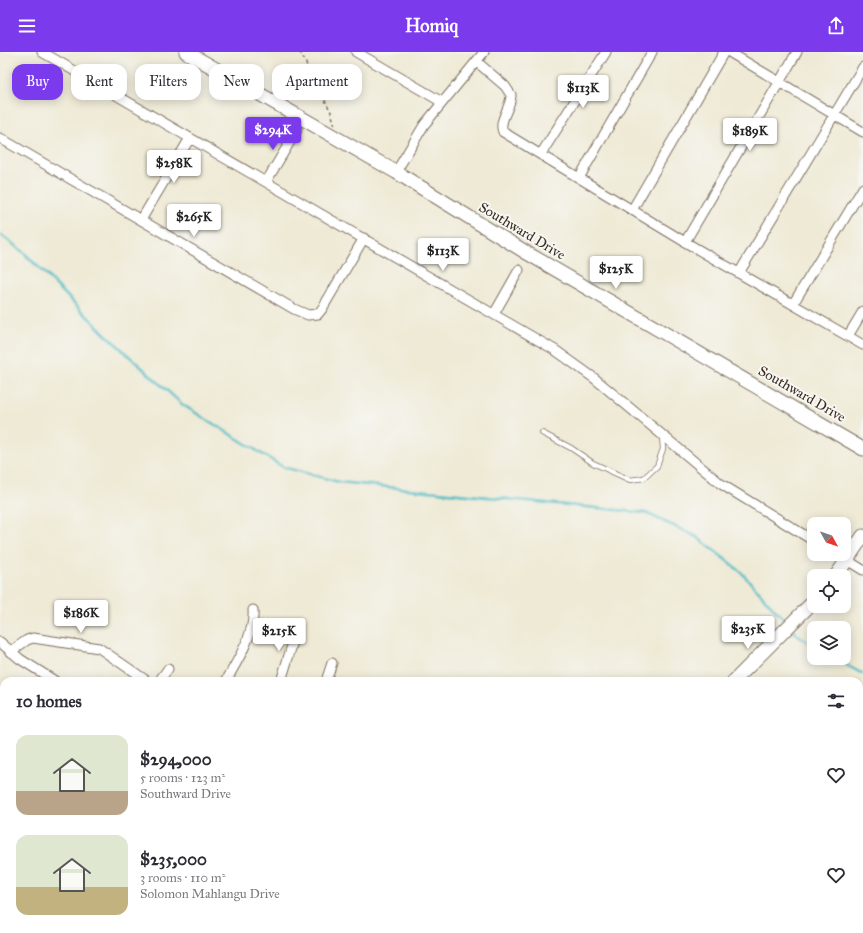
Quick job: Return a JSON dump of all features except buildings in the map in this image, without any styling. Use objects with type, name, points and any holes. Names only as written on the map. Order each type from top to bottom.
[{"type":"main road","name":"Southward Drive","points":[[186,52],[396,172],[528,253],[863,449]]},
{"type":"main road","points":[[851,548],[863,536]]},
{"type":"main road","points":[[742,677],[807,608]]},
{"type":"street","points":[[42,52],[555,350],[594,378],[721,484],[807,537]]},
{"type":"street","points":[[356,52],[442,102]]},
{"type":"street","points":[[396,172],[424,125],[484,52]]},
{"type":"street","points":[[541,154],[606,52]]},
{"type":"street","points":[[579,178],[652,52]]},
{"type":"street","points":[[632,210],[724,52]]},
{"type":"street","points":[[729,52],[863,132]]},
{"type":"street","points":[[685,242],[797,52]]},
{"type":"street","points":[[477,62],[505,86],[511,95],[509,107],[502,123],[503,132],[685,242],[863,345]]},
{"type":"street","points":[[739,273],[863,68]]},
{"type":"street","points":[[266,182],[297,130]]},
{"type":"street","points":[[0,138],[302,313],[313,315],[322,309],[364,238]]},
{"type":"street","points":[[141,220],[190,138]]},
{"type":"street","points":[[793,304],[863,188]]},
{"type":"street","points":[[494,314],[519,270]]},
{"type":"street","points":[[848,336],[863,311]]},
{"type":"street","points":[[848,561],[863,570]]},
{"type":"street","points":[[228,677],[241,654],[252,625],[253,610]]},
{"type":"street","points":[[282,677],[297,629]]},
{"type":"street","points":[[10,652],[27,640],[33,638],[91,646],[104,652],[140,677]]},
{"type":"street","points":[[0,642],[10,652],[49,677]]},
{"type":"street","points":[[327,677],[332,663]]},
{"type":"street","points":[[162,677],[168,669]]},
{"type":"lane","points":[[542,433],[572,448],[593,463],[617,476],[630,480],[644,478],[657,466],[663,449],[662,436]]},
{"type":"path","points":[[300,52],[331,112],[336,128],[334,137]]},
{"type":"waterway","points":[[0,234],[23,252],[106,335],[183,405],[283,467],[339,482],[646,513],[697,537],[741,572],[787,623]]},
{"type":"waterway","points":[[791,628],[798,636],[807,642]]},
{"type":"waterway","points":[[846,665],[863,674]]}]
